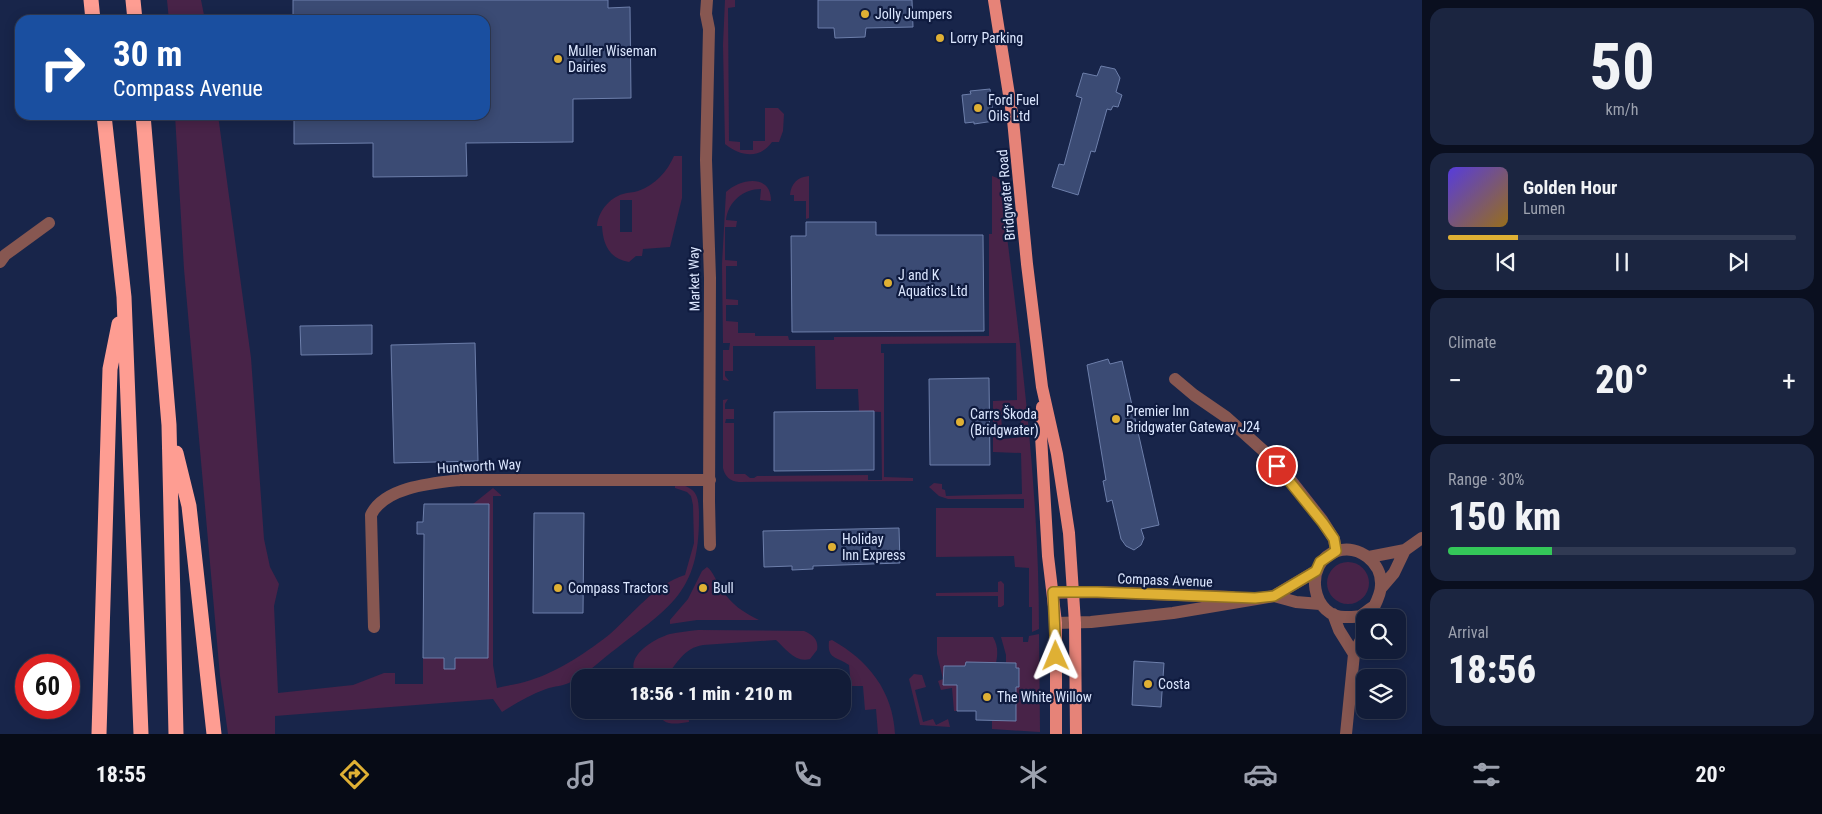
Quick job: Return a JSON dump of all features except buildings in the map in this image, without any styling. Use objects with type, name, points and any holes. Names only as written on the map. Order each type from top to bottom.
[{"type":"highway","points":[[91,0],[92,15]]},
{"type":"highway","points":[[133,0],[134,15]]},
{"type":"highway","points":[[105,120],[124,297],[141,734]]},
{"type":"highway","points":[[143,120],[169,425],[176,734]]},
{"type":"highway","points":[[99,734],[110,369],[124,297]]},
{"type":"highway","points":[[169,425],[189,506],[214,734]]},
{"type":"main road","name":"Bridgwater Road","points":[[989,2],[1002,50],[1013,120],[1027,264],[1042,387],[1057,454],[1069,534],[1074,593],[1076,734]]},
{"type":"main road","name":"Bridgwater Road","points":[[1042,387],[1041,436],[1048,556],[1056,623],[1056,734]]},
{"type":"street","name":"Market Way","points":[[709,0],[706,14],[709,29],[706,160],[710,278],[710,545]]},
{"type":"street","points":[[0,262],[6,255],[49,223]]},
{"type":"street","points":[[1175,378],[1194,395],[1226,417],[1272,459],[1322,520],[1334,539],[1336,551]]},
{"type":"street","name":"Huntworth Way","points":[[374,627],[372,515],[376,506],[385,498],[433,483],[474,479],[710,480]]},
{"type":"street","points":[[1369,557],[1405,550],[1422,538]]},
{"type":"street","points":[[1356,616],[1343,618],[1333,614],[1320,604],[1318,600],[1314,586],[1316,571],[1320,562],[1336,551],[1348,549],[1369,557],[1381,576],[1382,587],[1379,598],[1373,609]]},
{"type":"street","points":[[1382,587],[1394,573],[1405,550]]},
{"type":"street","name":"Compass Avenue","points":[[1274,596],[1316,571]]},
{"type":"street","name":"Compass Avenue","points":[[1053,592],[1255,598]]},
{"type":"street","name":"Compass Avenue","points":[[1056,623],[1075,623],[1173,613],[1274,596],[1296,602],[1320,604]]},
{"type":"street","points":[[1333,614],[1339,630],[1354,654]]},
{"type":"street","points":[[1346,734],[1356,650]]},
{"type":"shaded area","points":[[167,0],[201,0],[204,15],[168,15]]},
{"type":"shaded area","points":[[725,0],[735,0],[735,7],[728,8],[729,141],[740,142],[740,150],[753,150],[753,141],[765,141],[765,108],[778,108],[784,114],[783,131],[779,142],[772,142],[767,148],[755,154],[737,151],[725,144],[723,45]]},
{"type":"shaded area","points":[[175,120],[219,120],[251,358],[264,539],[270,567],[279,584],[274,606],[278,693],[353,685],[384,673],[395,673],[395,684],[423,684],[423,658],[488,658],[489,505],[473,504],[493,488],[501,495],[493,496],[493,665],[497,688],[523,683],[551,672],[572,660],[610,634],[645,600],[664,585],[685,575],[694,543],[693,505],[691,496],[687,492],[675,488],[675,483],[693,490],[698,504],[698,543],[694,564],[687,581],[666,608],[591,669],[571,669],[571,682],[534,694],[502,712],[493,699],[275,716],[275,734],[228,734],[220,676],[184,269]]},
{"type":"shaded area","points":[[674,156],[682,156],[682,198],[670,247],[643,249],[642,256],[636,256],[629,262],[616,258],[608,250],[602,226],[597,226],[602,211],[609,202],[618,196],[638,191],[650,185],[664,173]],"holes":[[[620,200],[632,200],[632,232],[620,232]]]},
{"type":"shaded area","points":[[809,176],[809,218],[806,219],[806,201],[794,201],[794,195],[790,195],[795,182]]},
{"type":"shaded area","points":[[992,176],[1000,179],[1031,460],[1038,572],[1039,629],[1032,632],[1032,607],[1029,607],[1029,568],[1015,567],[1014,556],[936,557],[936,508],[1024,508],[1024,499],[948,499],[939,496],[929,487],[934,483],[942,484],[942,489],[945,490],[946,496],[1022,494],[1021,453],[993,452],[993,401],[1017,400],[1016,343],[881,344],[881,353],[884,353],[884,477],[913,478],[913,481],[739,482],[728,478],[723,468],[723,400],[728,399],[725,409],[734,409],[734,419],[726,419],[725,423],[734,423],[734,474],[745,474],[750,478],[757,476],[868,475],[868,480],[882,480],[881,412],[859,411],[858,389],[816,389],[815,346],[733,346],[733,371],[725,371],[725,376],[729,381],[723,380],[723,350],[729,350],[730,343],[723,343],[722,264],[726,192],[739,184],[754,181],[766,186],[770,192],[771,201],[760,200],[761,189],[748,191],[743,194],[733,202],[727,214],[726,220],[737,221],[736,227],[725,227],[725,260],[737,261],[737,266],[726,266],[726,299],[738,300],[738,305],[726,305],[726,321],[738,322],[738,333],[755,333],[755,336],[788,336],[789,340],[834,340],[834,337],[989,336],[989,234],[992,234]],"holes":[[[1020,414],[1022,437],[1003,439],[1001,416]]]},
{"type":"shaded area","points":[[1348,562],[1363,568],[1369,583],[1363,598],[1348,604],[1333,598],[1327,583],[1333,568]]},
{"type":"shaded area","points":[[707,567],[729,600],[759,620],[697,620],[670,624],[670,620],[688,599],[702,571]]},
{"type":"shaded area","points":[[1001,581],[1004,584],[1004,605],[1001,607],[998,607],[998,596],[936,596],[936,593],[998,592],[998,582]]},
{"type":"shaded area","points":[[698,630],[804,631],[815,638],[817,650],[810,659],[805,660],[795,657],[776,640],[703,645],[691,649],[672,669],[634,669],[637,656],[648,645],[663,636]]},
{"type":"shaded area","points":[[1039,634],[1040,732],[992,729],[992,720],[1016,720],[1016,687],[1019,686],[1019,668],[1016,668],[1015,663],[1006,663],[1006,655],[1001,637],[1023,637],[1023,642],[1028,642],[1029,636]]},
{"type":"shaded area","points":[[937,637],[993,637],[996,643],[996,663],[966,662],[965,666],[944,666],[944,685],[957,685],[957,711],[954,711],[952,688],[941,690],[938,681],[943,679],[937,654]]},
{"type":"shaded area","points":[[832,640],[857,657],[876,678],[889,704],[895,734],[878,734],[876,709],[865,710],[863,686],[851,686],[851,669],[845,662],[831,655],[829,641]]},
{"type":"shaded area","points":[[914,674],[922,675],[926,687],[915,690],[923,722],[933,719],[936,725],[948,719],[950,727],[920,725],[909,679]]},
{"type":"shaded area","points":[[662,719],[689,719],[689,722],[674,724],[665,722]]},
{"type":"place","name":"Jolly Jumpers","points":[[865,14]]},
{"type":"place","name":"Lorry Parking","points":[[940,38]]},
{"type":"place","name":"Muller Wiseman Dairies","points":[[558,59]]},
{"type":"place","name":"Ford Fuel Oils Ltd","points":[[978,108]]},
{"type":"place","name":"J and K Aquatics Ltd","points":[[888,283]]},
{"type":"place","name":"Premier Inn Bridgwater Gateway J24","points":[[1116,419]]},
{"type":"place","name":"Carrs Škoda (Bridgwater)","points":[[960,422]]},
{"type":"place","name":"Holiday Inn Express","points":[[832,547]]},
{"type":"place","name":"Compass Tractors","points":[[558,588]]},
{"type":"place","name":"Bull","points":[[703,588]]},
{"type":"place","name":"Costa","points":[[1148,684]]},
{"type":"place","name":"The White Willow","points":[[987,697]]},
{"type":"route","points":[[1056,656],[1053,592],[1255,598],[1274,596],[1316,571],[1320,562],[1336,551],[1334,539],[1322,520],[1289,478],[1277,466]]}]
